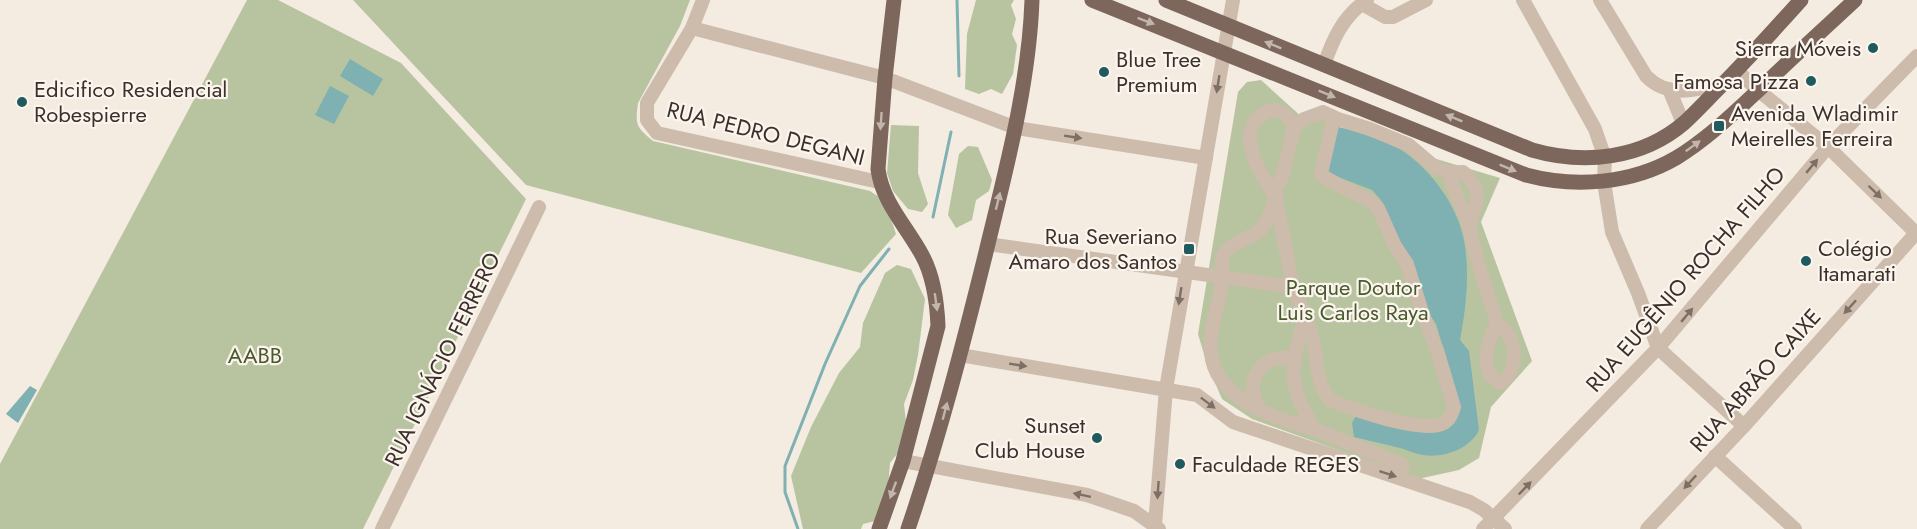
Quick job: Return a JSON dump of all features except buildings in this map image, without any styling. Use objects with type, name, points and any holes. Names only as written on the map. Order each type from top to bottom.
[{"type":"main road","points":[[879,529],[903,461],[938,326],[938,307],[934,286],[923,256],[879,182],[885,78],[894,0]]},
{"type":"main road","points":[[908,529],[929,467],[960,356],[1016,128],[1030,33],[1032,0]]},
{"type":"main road","points":[[1092,0],[1526,175],[1548,181],[1604,182],[1656,168],[1676,158],[1719,126],[1855,0]]},
{"type":"main road","points":[[1166,0],[1532,150],[1554,156],[1578,158],[1605,158],[1646,146],[1683,123],[1801,0]]},
{"type":"street","points":[[703,0],[692,28],[885,78],[1016,128],[1206,158]]},
{"type":"street","points":[[1157,527],[1166,389],[1184,271],[1233,0]]},
{"type":"street","points":[[1324,65],[1331,44],[1347,16],[1364,2],[1385,17],[1393,17],[1426,0]]},
{"type":"street","points":[[1523,0],[1595,129],[1605,158],[1604,182],[1612,232],[1658,348],[1744,426]]},
{"type":"street","points":[[1600,0],[1651,82],[1682,92],[1723,83]]},
{"type":"street","name":"RUA PEDRO DEGANI","points":[[692,28],[647,103],[647,120],[657,133],[879,182]]},
{"type":"street","name":"RUA EUGÊNIO ROCHA FILHO","points":[[1488,524],[1658,348],[1828,147],[1917,56]]},
{"type":"street","points":[[1736,70],[1828,147],[1917,232]]},
{"type":"street","points":[[1669,89],[1683,123]]},
{"type":"street","points":[[1299,124],[1282,111],[1272,110],[1257,118],[1250,130],[1250,143],[1254,158],[1273,193],[1293,287],[1314,343],[1318,379],[1323,391],[1331,401],[1409,424],[1436,426],[1446,422],[1452,415],[1454,407],[1407,264],[1395,246],[1378,208],[1369,200],[1342,187],[1321,173],[1334,117]]},
{"type":"street","points":[[1403,465],[1314,429],[1289,422],[1258,408],[1227,387],[1216,370],[1210,353],[1211,334],[1223,278],[1222,259],[1225,252],[1242,238],[1259,230],[1273,193],[1282,177],[1299,124],[1319,115],[1334,117],[1409,145],[1436,168],[1452,173],[1463,172],[1469,178],[1478,196],[1469,225]]},
{"type":"street","points":[[1452,173],[1451,182],[1469,225],[1497,323]]},
{"type":"street","name":"RUA IGNÁCIO FERRERO","points":[[382,529],[539,207]]},
{"type":"street","name":"RUA ABRÃO CAIXE","points":[[1647,529],[1744,426],[1917,232]]},
{"type":"street","points":[[988,244],[1293,287]]},
{"type":"street","points":[[1305,319],[1293,356],[1293,378],[1297,395],[1314,429]]},
{"type":"street","points":[[960,356],[1197,395],[1233,422],[1470,501],[1488,524],[1505,529]]},
{"type":"street","points":[[1258,408],[1253,391],[1253,381],[1261,367],[1273,359],[1288,359],[1293,356]]},
{"type":"street","points":[[1715,456],[1795,529]]},
{"type":"street","points":[[903,461],[1087,495],[1134,511],[1157,527]]},
{"type":"street","points":[[1776,511],[1776,529]]},
{"type":"green space","name":"AABB","points":[[247,0],[278,0],[401,63],[526,199],[363,529],[0,529],[0,464]]},
{"type":"green space","points":[[353,0],[690,0],[680,26],[638,103],[637,121],[643,132],[653,141],[870,191],[885,201],[896,234],[861,273],[526,185]]},
{"type":"green space","points":[[976,0],[1014,0],[1011,5],[1016,19],[1012,34],[1017,45],[1013,74],[1002,94],[991,89],[979,94],[965,89],[967,34]]},
{"type":"green space","name":"Parque Doutor Luis Carlos Raya","points":[[1261,80],[1304,119],[1334,117],[1333,128],[1500,178],[1481,222],[1532,361],[1491,407],[1479,458],[1459,470],[1418,479],[1252,419],[1222,399],[1207,364],[1198,334],[1238,92],[1247,82]]},
{"type":"green space","points":[[891,125],[919,126],[918,173],[928,204],[922,212],[908,209],[893,191],[887,173]]},
{"type":"green space","points":[[968,146],[978,147],[992,180],[989,191],[976,200],[972,220],[956,228],[948,215],[959,154]]},
{"type":"green space","points":[[897,265],[911,269],[925,299],[913,380],[904,404],[906,422],[901,449],[890,463],[888,488],[875,521],[863,524],[861,529],[803,529],[791,476],[811,427],[839,373],[860,347],[863,323],[885,273]]},
{"type":"water","points":[[350,59],[383,79],[373,96],[340,76]]},
{"type":"water","points":[[330,86],[349,96],[334,124],[315,115]]},
{"type":"water","points":[[1334,126],[1379,139],[1414,159],[1442,190],[1461,227],[1466,252],[1467,278],[1460,340],[1469,351],[1479,430],[1469,443],[1453,452],[1426,456],[1354,437],[1352,423],[1358,412],[1438,431],[1454,424],[1459,414],[1436,324],[1426,309],[1413,264],[1397,239],[1381,200],[1372,190],[1328,173],[1326,163]]},
{"type":"water","points":[[30,386],[37,390],[18,423],[6,414]]},
{"type":"waterway","points":[[957,0],[959,76]]},
{"type":"waterway","points":[[933,217],[951,132]]},
{"type":"waterway","points":[[798,529],[785,492],[785,466],[825,364],[860,286],[889,249]]},
{"type":"place","name":"Sierra Móveis","points":[[1873,48]]},
{"type":"place","name":"Blue Tree Premium","points":[[1104,72]]},
{"type":"place","name":"Famosa Pizza","points":[[1811,81]]},
{"type":"place","name":"Edicifico Residencial Robespierre","points":[[22,102]]},
{"type":"place","name":"Avenida Wladimir Meirelles Ferreira","points":[[1719,126]]},
{"type":"place","name":"Rua Severiano Amaro dos Santos","points":[[1189,249]]},
{"type":"place","name":"Colégio Itamarati","points":[[1806,261]]},
{"type":"place","name":"Sunset Club House","points":[[1097,438]]},
{"type":"place","name":"Faculdade REGES","points":[[1180,464]]}]
